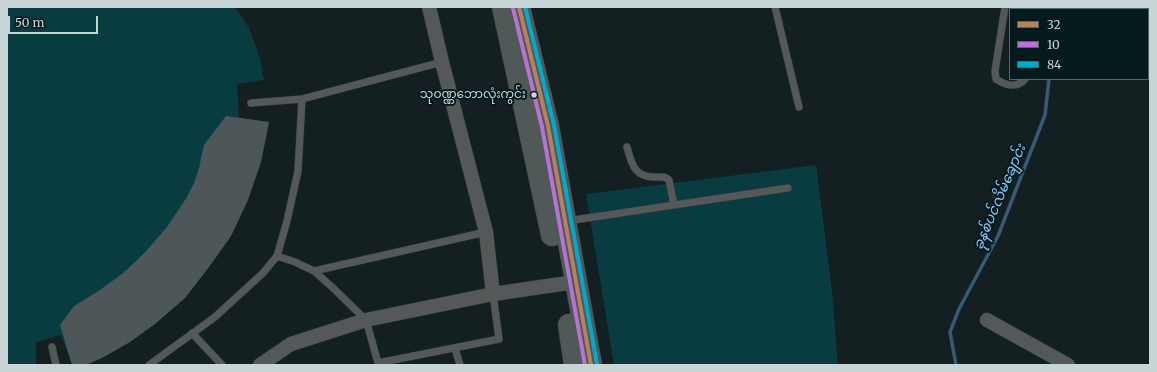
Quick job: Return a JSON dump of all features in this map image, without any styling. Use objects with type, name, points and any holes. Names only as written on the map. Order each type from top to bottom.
[{"type":"main road","points":[[503,7],[569,283],[591,365]]},
{"type":"main road","points":[[519,7],[548,126],[564,221],[575,365]]},
{"type":"street","points":[[429,7],[486,232],[493,294]]},
{"type":"street","points":[[260,365],[291,344],[366,320],[493,294],[569,283]]},
{"type":"street","points":[[987,320],[1068,365]]},
{"type":"lane","points":[[775,7],[799,107]]},
{"type":"lane","points":[[1006,7],[995,71],[996,78],[1002,83],[1015,86],[1022,83],[1024,80]]},
{"type":"lane","points":[[251,102],[302,99],[442,62]]},
{"type":"lane","points":[[149,365],[215,317],[264,273],[277,256],[287,221],[298,171],[302,99]]},
{"type":"lane","points":[[627,147],[631,161],[637,172],[645,177],[663,176],[669,180],[674,205]]},
{"type":"lane","points":[[564,221],[788,188]]},
{"type":"lane","points":[[314,271],[486,232]]},
{"type":"lane","points":[[277,256],[295,262],[314,271],[366,320],[378,363],[392,363],[499,339],[493,294]]},
{"type":"lane","points":[[192,333],[222,365]]},
{"type":"lane","points":[[52,347],[56,365]]},
{"type":"lane","points":[[455,348],[460,365]]},
{"type":"shaded area","points":[[7,7],[235,7],[249,28],[260,58],[264,80],[237,84],[239,118],[269,122],[261,162],[231,236],[185,298],[155,324],[130,342],[102,358],[72,365],[61,335],[36,342],[36,365],[7,365]]},
{"type":"shaded area","points":[[816,165],[832,291],[838,365],[614,365],[586,194]]},
{"type":"building","points":[[226,116],[269,122],[261,162],[248,200],[231,236],[185,298],[155,324],[130,342],[102,358],[86,365],[72,365],[60,325],[74,306],[122,274],[147,250],[167,227],[187,197],[194,183],[204,145]]},
{"type":"waterway","name":"ခုနစ်ပင်လိမ်ချောင်း","points":[[956,365],[950,332],[959,309],[998,236],[1045,115],[1049,80]]},
{"type":"transit line","name":"32","points":[[519,7],[548,126],[591,365]]},
{"type":"transit line","name":"84","points":[[525,7],[554,125],[597,364]]},
{"type":"transit line","name":"10","points":[[513,8],[542,127],[585,365]]},
{"type":"place","name":"သုဝဏ္ဏဘောလုံးကွင်း","points":[[534,95]]}]
